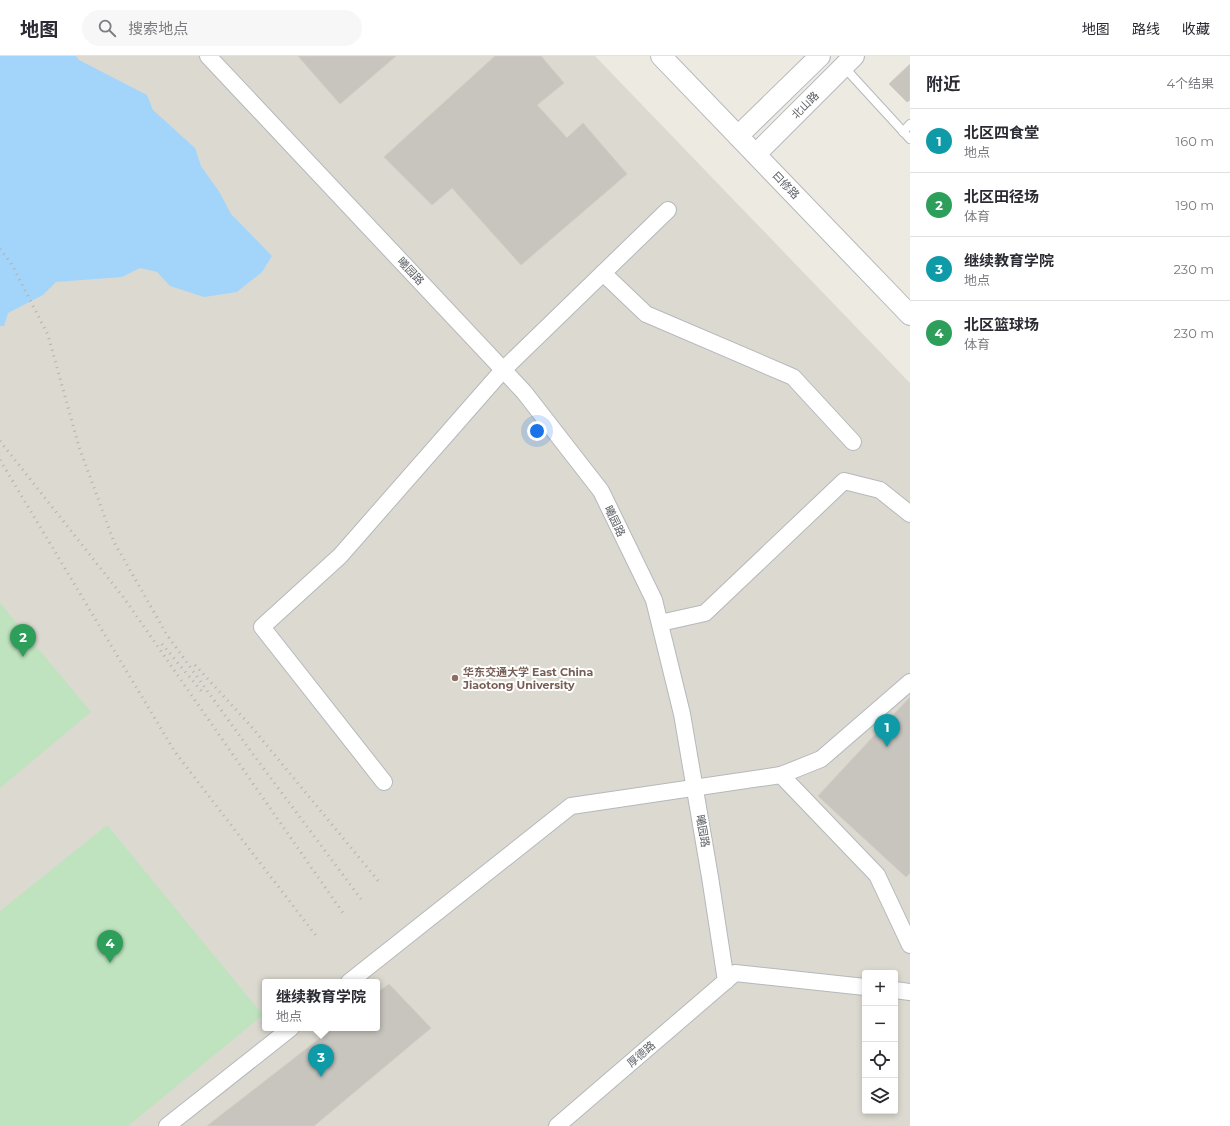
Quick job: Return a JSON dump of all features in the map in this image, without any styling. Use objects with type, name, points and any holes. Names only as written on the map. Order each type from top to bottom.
[{"type":"street","name":"曦园路","points":[[208,56],[524,392],[601,491],[654,600],[660,623],[682,714],[710,876],[726,981]]},
{"type":"street","name":"曰修路","points":[[661,56],[910,315]]},
{"type":"street","points":[[738,136],[820,56]]},
{"type":"street","name":"北山路","points":[[756,154],[849,61]]},
{"type":"street","points":[[384,782],[262,627],[340,556],[503,370],[668,210]]},
{"type":"street","points":[[603,273],[646,314],[793,377],[852,442]]},
{"type":"street","points":[[660,623],[706,613],[844,482],[880,490],[910,514]]},
{"type":"street","points":[[353,979],[571,806],[781,775],[821,759],[910,682]]},
{"type":"street","points":[[781,775],[877,875],[910,945]]},
{"type":"street","points":[[726,981],[735,973],[862,987]]},
{"type":"street","name":"厚德路","points":[[557,1126],[726,981]]},
{"type":"street","points":[[898,990],[910,992]]},
{"type":"street","points":[[167,1126],[287,1031]]},
{"type":"lane","points":[[849,61],[902,132],[910,139]]},
{"type":"lane","points":[[902,132],[910,124]]},
{"type":"shaded area","name":"华东交通大学 East China Jiaotong University","points":[[0,56],[595,56],[910,383],[910,1126],[0,1126]]},
{"type":"green space","points":[[0,603],[91,712],[0,788]]},
{"type":"green space","points":[[107,825],[262,1014],[262,1016],[128,1126],[0,1126],[0,911]]},
{"type":"water","points":[[0,56],[76,56],[79,60],[147,95],[153,110],[195,148],[201,166],[220,193],[231,214],[272,256],[262,272],[237,292],[204,297],[170,286],[157,272],[140,268],[122,277],[56,282],[43,295],[8,313],[4,326],[0,326]]},
{"type":"building","points":[[298,56],[396,56],[340,104]]},
{"type":"building","points":[[495,56],[541,56],[564,83],[537,105],[567,138],[583,123],[627,174],[521,265],[452,188],[432,205],[384,157]]},
{"type":"building","points":[[910,64],[910,100],[907,102],[889,84]]},
{"type":"building","points":[[910,697],[910,873],[906,877],[818,796]]},
{"type":"building","points":[[389,984],[431,1028],[314,1126],[207,1126],[329,1031],[380,1031],[380,991]]},
{"type":"railway","points":[[0,249],[11,263],[48,335],[79,447],[114,542],[167,635],[255,757],[361,899]]},
{"type":"railway","points":[[0,441],[124,598],[343,913]]},
{"type":"railway","points":[[0,460],[175,752],[317,937]]},
{"type":"railway","points":[[162,644],[203,693]]},
{"type":"railway","points":[[195,665],[250,725],[380,883]]},
{"type":"place","name":"北区田径场","points":[[23,657]]},
{"type":"place","name":"华东交通大学 East China Jiaotong University","points":[[455,678]]},
{"type":"place","name":"北区四食堂","points":[[887,747]]},
{"type":"place","name":"北区篮球场","points":[[110,963]]},
{"type":"place","name":"继续教育学院","points":[[321,1077]]}]
